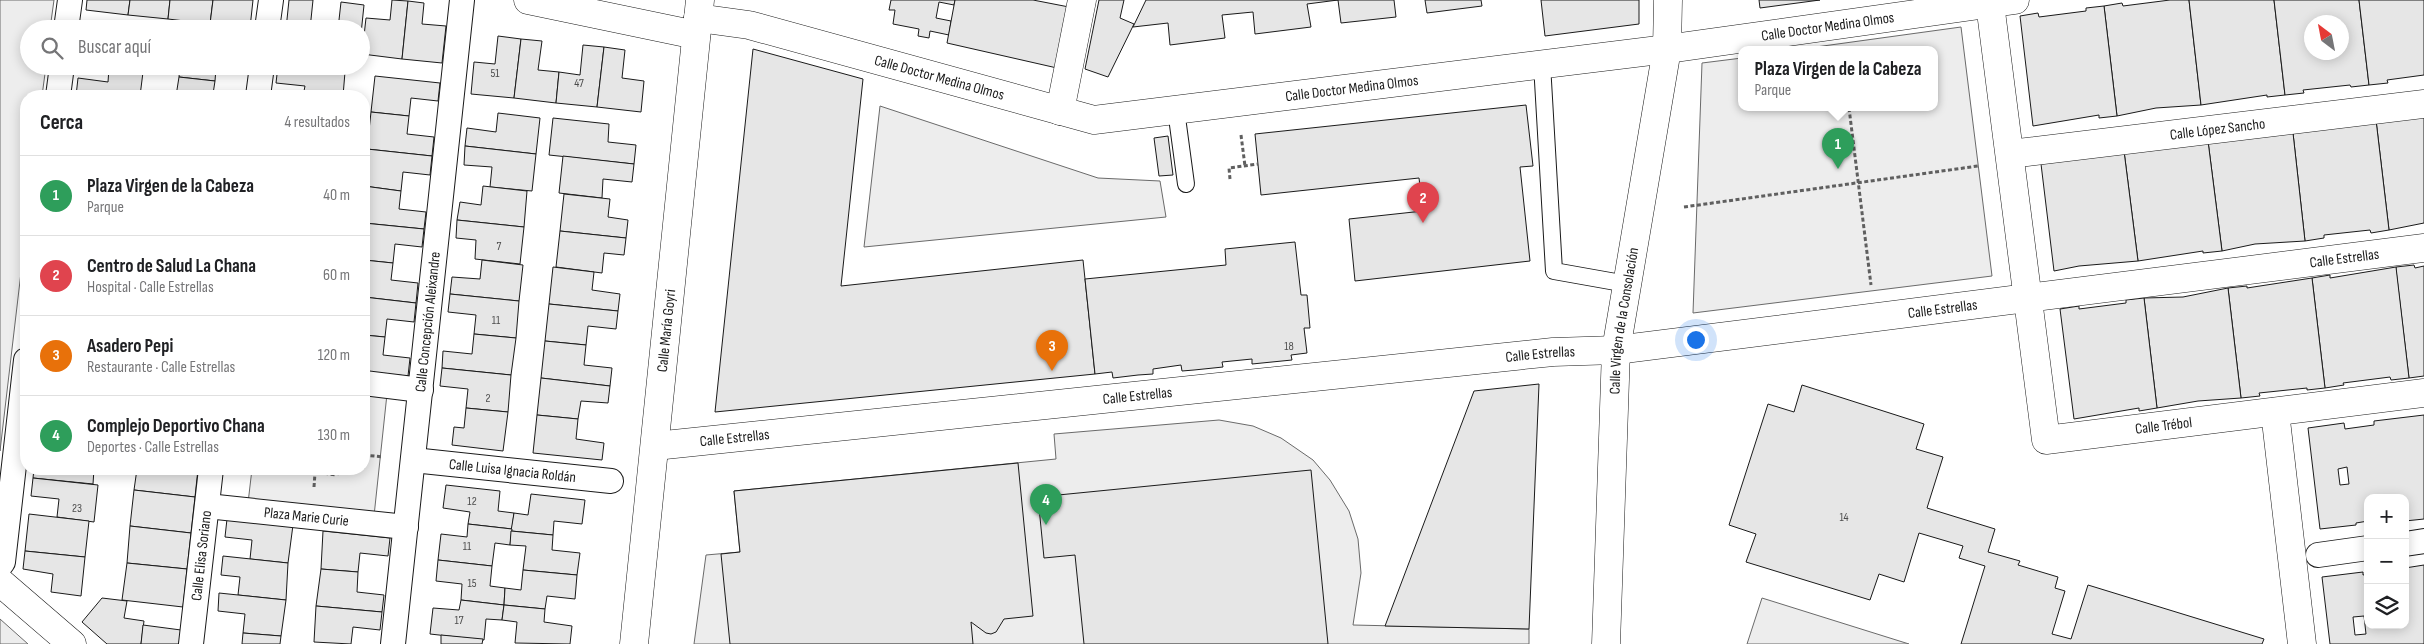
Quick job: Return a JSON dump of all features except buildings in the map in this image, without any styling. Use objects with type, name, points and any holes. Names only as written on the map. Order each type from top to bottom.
[{"type":"street","points":[[67,20],[70,0]]},
{"type":"street","points":[[268,20],[271,0]]},
{"type":"street","name":"Calle Concepción Aleixandre","points":[[393,644],[462,0]]},
{"type":"street","name":"Calle Doctor Medina Olmos","points":[[528,0],[749,24],[1094,120],[1667,49],[2003,2]]},
{"type":"street","points":[[1060,110],[1082,0]]},
{"type":"street","name":"Calle Virgen de la Consolación","points":[[1606,644],[1616,350],[1667,49],[1668,0]]},
{"type":"street","points":[[2003,2],[2010,154],[2027,298]]},
{"type":"street","name":"Calle María Goyri","points":[[634,644],[698,18]]},
{"type":"street","points":[[59,90],[61,75]]},
{"type":"street","points":[[259,90],[261,75]]},
{"type":"street","name":"Calle López Sancho","points":[[2010,154],[2424,104]]},
{"type":"street","name":"Calle Estrellas","points":[[655,446],[1553,352],[1616,350],[2424,248]]},
{"type":"street","name":"Calle Trébol","points":[[2027,298],[2046,440],[2424,393]]},
{"type":"street","points":[[370,385],[421,390]]},
{"type":"street","points":[[2275,412],[2302,644]]},
{"type":"street","points":[[0,566],[3,562],[20,438]]},
{"type":"street","name":"Calle Luisa Ignacia Roldán","points":[[413,460],[611,481]]},
{"type":"street","name":"Calle Elisa Soriano","points":[[191,644],[210,475]]},
{"type":"street","name":"Plaza Marie Curie","points":[[206,506],[406,527]]},
{"type":"street","points":[[2409,543],[2424,541]]},
{"type":"street","points":[[2318,554],[2364,548]]},
{"type":"street","points":[[0,582],[72,644]]},
{"type":"lane","points":[[1542,64],[1554,271],[1627,284]]},
{"type":"lane","points":[[1176,110],[1186,184]]},
{"type":"path","points":[[1849,111],[1871,286]]},
{"type":"path","points":[[1232,136],[1241,134],[1245,166]]},
{"type":"path","points":[[1230,179],[1228,168],[1258,164]]},
{"type":"path","points":[[1684,206],[1983,165]]},
{"type":"shaded area","points":[[0,0],[54,0],[51,20],[20,20],[20,75],[45,75],[43,90],[20,90],[20,281],[0,451]]},
{"type":"shaded area","points":[[1961,27],[1992,276],[1693,313],[1702,63],[1738,58],[1738,111],[1938,111],[1938,46],[1823,46]]},
{"type":"shaded area","points":[[880,106],[1098,178],[1160,181],[1166,217],[864,247]]},
{"type":"shaded area","points":[[370,393],[387,394],[374,516],[248,503],[251,475],[370,475]]},
{"type":"shaded area","points":[[1219,420],[1253,426],[1281,438],[1313,460],[1330,480],[1349,511],[1358,539],[1361,573],[1353,625],[1529,629],[1529,644],[694,644],[706,555],[740,552],[734,491],[1056,459],[1054,434]]},
{"type":"shaded area","points":[[1762,598],[1909,644],[1747,644]]},
{"type":"shaded area","points":[[0,619],[28,644],[0,644]]},
{"type":"place","name":"Plaza Virgen de la Cabeza","points":[[1838,169]]},
{"type":"place","name":"Centro de Salud La Chana","points":[[1423,223]]},
{"type":"place","name":"Asadero Pepi","points":[[1052,371]]},
{"type":"place","name":"Complejo Deportivo Chana","points":[[1046,525]]}]
